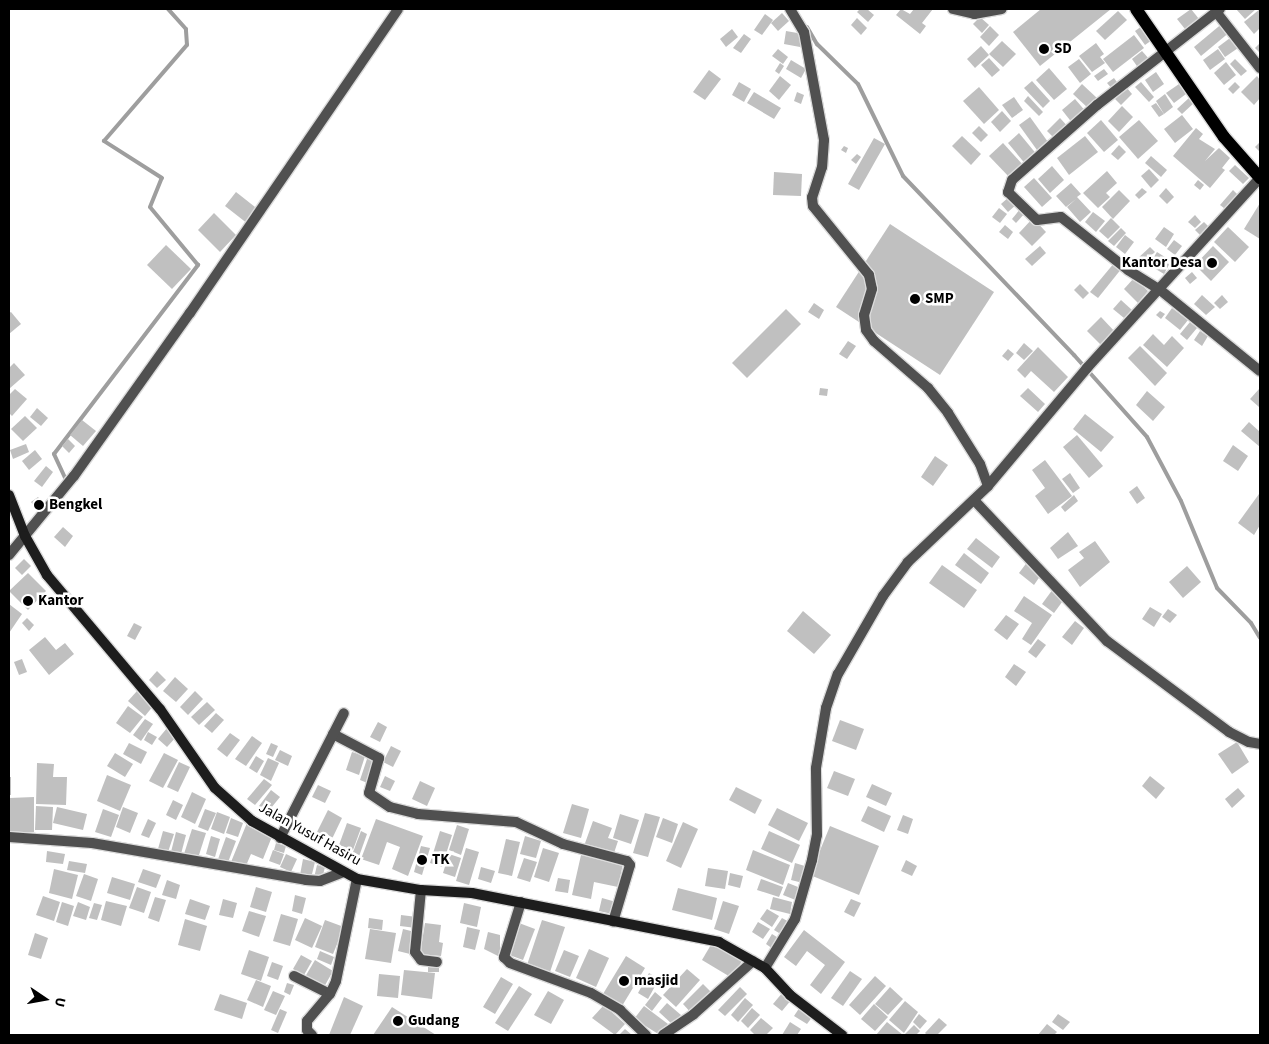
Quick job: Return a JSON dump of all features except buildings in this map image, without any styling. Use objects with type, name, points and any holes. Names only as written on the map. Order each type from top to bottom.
[{"type":"main road","points":[[1136,9],[1224,137],[1259,174]]},
{"type":"main road","name":"Jalan Yusuf Hasiru","points":[[9,495],[24,536],[48,575],[160,709],[215,788],[236,809],[280,838],[358,879],[421,890],[472,893],[719,942],[765,968],[790,994],[842,1035]]},
{"type":"street","points":[[9,556],[74,476],[190,313],[398,9]]},
{"type":"street","points":[[790,9],[804,32],[824,140],[822,167],[812,197],[814,206],[869,275],[872,289],[864,315],[866,330],[874,341],[928,388],[948,413],[980,464],[988,486]]},
{"type":"street","points":[[953,9],[974,14],[1002,9]]},
{"type":"street","points":[[1260,68],[1218,11],[1097,105],[1012,180],[1008,189],[1023,209],[1037,220],[1061,217],[1128,270],[1159,289],[1260,371]]},
{"type":"street","points":[[765,968],[795,918],[807,883],[817,835],[816,768],[820,730],[838,674],[883,596],[908,562],[988,486],[1087,368],[1259,174]]},
{"type":"street","points":[[974,500],[1107,641],[1229,732],[1249,742],[1260,744]]},
{"type":"street","points":[[280,838],[344,713]]},
{"type":"street","points":[[333,734],[379,758],[369,793],[390,807],[418,814],[509,820],[563,844],[627,861],[630,865],[613,922]]},
{"type":"street","points":[[9,838],[92,843],[306,880],[320,880],[343,872]]},
{"type":"street","points":[[312,1035],[308,1030],[307,1021],[330,994],[336,981],[358,879]]},
{"type":"street","points":[[421,890],[415,952],[421,960],[437,962]]},
{"type":"street","points":[[521,902],[504,957],[510,964],[591,993],[620,1010],[646,1035]]},
{"type":"street","points":[[663,1035],[694,1014],[753,961]]},
{"type":"street","points":[[294,976],[330,994]]},
{"type":"waterway","points":[[67,482],[54,454],[198,265],[150,207],[162,178],[104,141],[187,45],[186,29],[168,9]]},
{"type":"waterway","points":[[807,27],[817,44],[858,84],[903,176],[1074,355],[1147,437],[1181,501],[1217,588],[1251,623],[1260,638]]},
{"type":"place","name":"SD","points":[[1044,49]]},
{"type":"place","name":"Kantor Desa","points":[[1212,263]]},
{"type":"place","name":"SMP","points":[[915,299]]},
{"type":"place","name":"Bengkel","points":[[39,505]]},
{"type":"place","name":"Kantor","points":[[28,601]]},
{"type":"place","name":"TK","points":[[422,860]]},
{"type":"place","name":"masjid","points":[[624,981]]},
{"type":"place","name":"Gudang","points":[[398,1021]]}]
